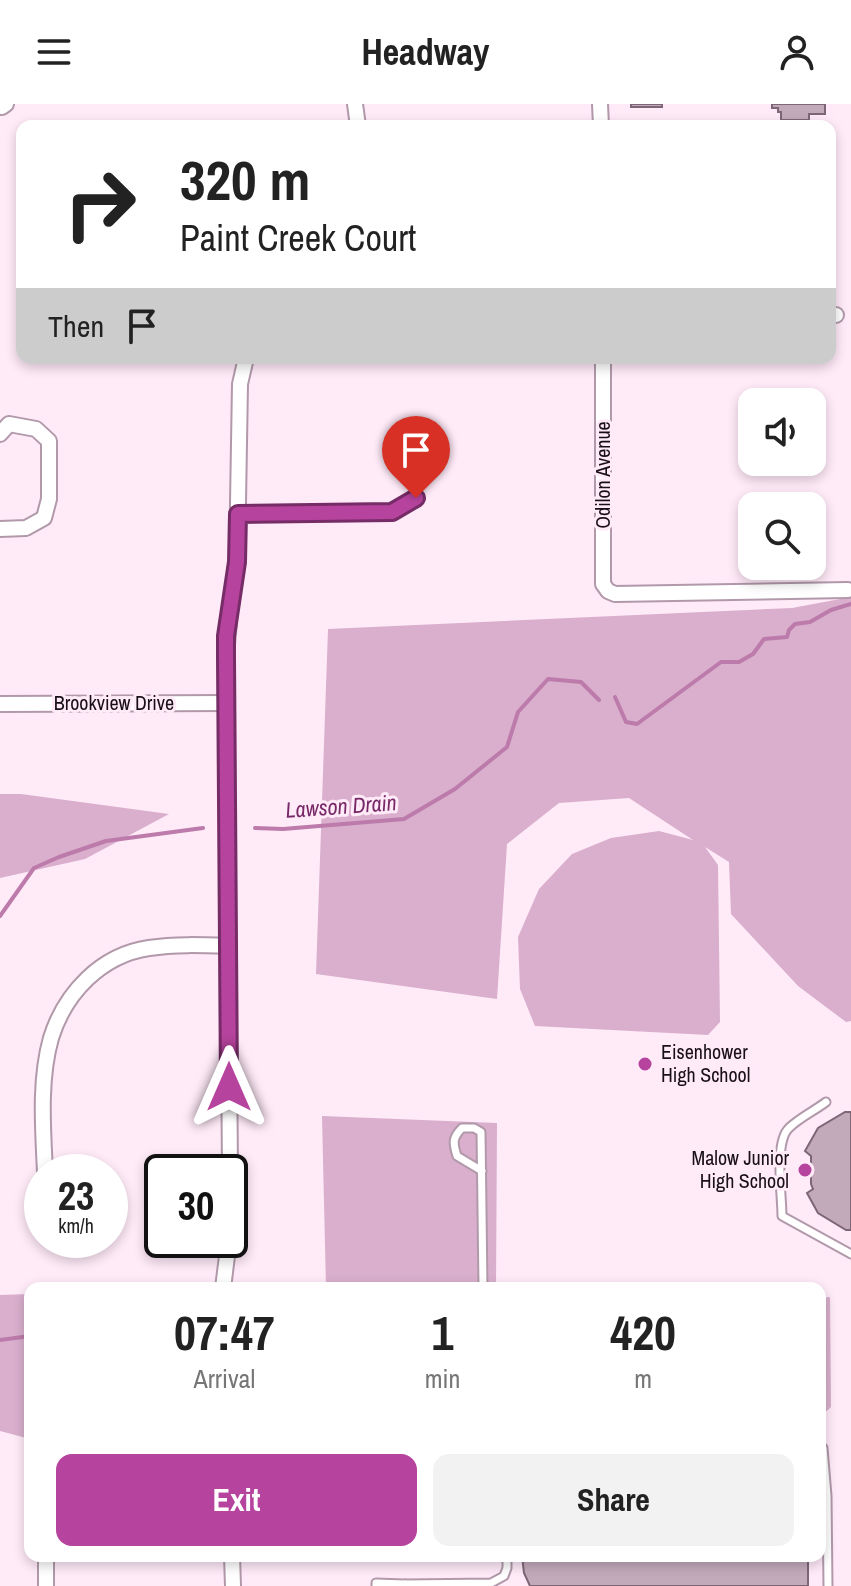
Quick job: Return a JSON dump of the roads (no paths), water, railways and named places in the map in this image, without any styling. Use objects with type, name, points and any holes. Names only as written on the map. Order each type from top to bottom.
[{"type":"street","points":[[230,1154],[226,636],[237,562],[240,384],[245,364]]},
{"type":"street","name":"Odilon Avenue","points":[[603,364],[603,584],[608,591],[615,594],[848,590]]},
{"type":"street","points":[[0,434],[9,424],[36,429],[49,441],[49,499],[44,518],[26,528],[0,529]]},
{"type":"street","points":[[238,514],[392,512],[416,498]]},
{"type":"street","name":"Brookview Drive","points":[[0,704],[227,703]]},
{"type":"street","points":[[45,1154],[47,1056],[64,1009],[80,985],[98,968],[146,948],[184,944],[228,946]]},
{"type":"street","points":[[224,1282],[227,1258]]},
{"type":"street","points":[[46,1562],[46,1586]]},
{"type":"street","points":[[232,1562],[233,1586]]},
{"type":"lane","points":[[826,1102],[786,1130],[779,1167],[782,1216],[851,1254]]},
{"type":"lane","points":[[482,1171],[457,1156],[455,1135],[462,1128],[474,1128],[481,1132],[482,1171],[483,1282]]},
{"type":"lane","points":[[826,1484],[828,1586]]},
{"type":"lane","points":[[376,1586],[376,1583],[491,1583],[504,1576],[507,1562]]},
{"type":"waterway","name":"Lawson Drain","points":[[615,697],[626,722],[637,724],[721,662],[739,662],[753,654],[764,639],[787,637],[795,624],[810,622],[831,610],[851,604]]},
{"type":"waterway","name":"Lawson Drain","points":[[255,828],[283,829],[404,819],[455,789],[507,747],[518,712],[548,679],[581,682],[599,700]]},
{"type":"waterway","name":"Lawson Drain","points":[[0,916],[34,868],[59,857],[106,841],[203,828]]},
{"type":"waterway","points":[[0,1340],[24,1337]]},
{"type":"place","name":"Eisenhower High School","points":[[645,1064]]},
{"type":"place","name":"Malow Junior High School","points":[[805,1170]]}]
